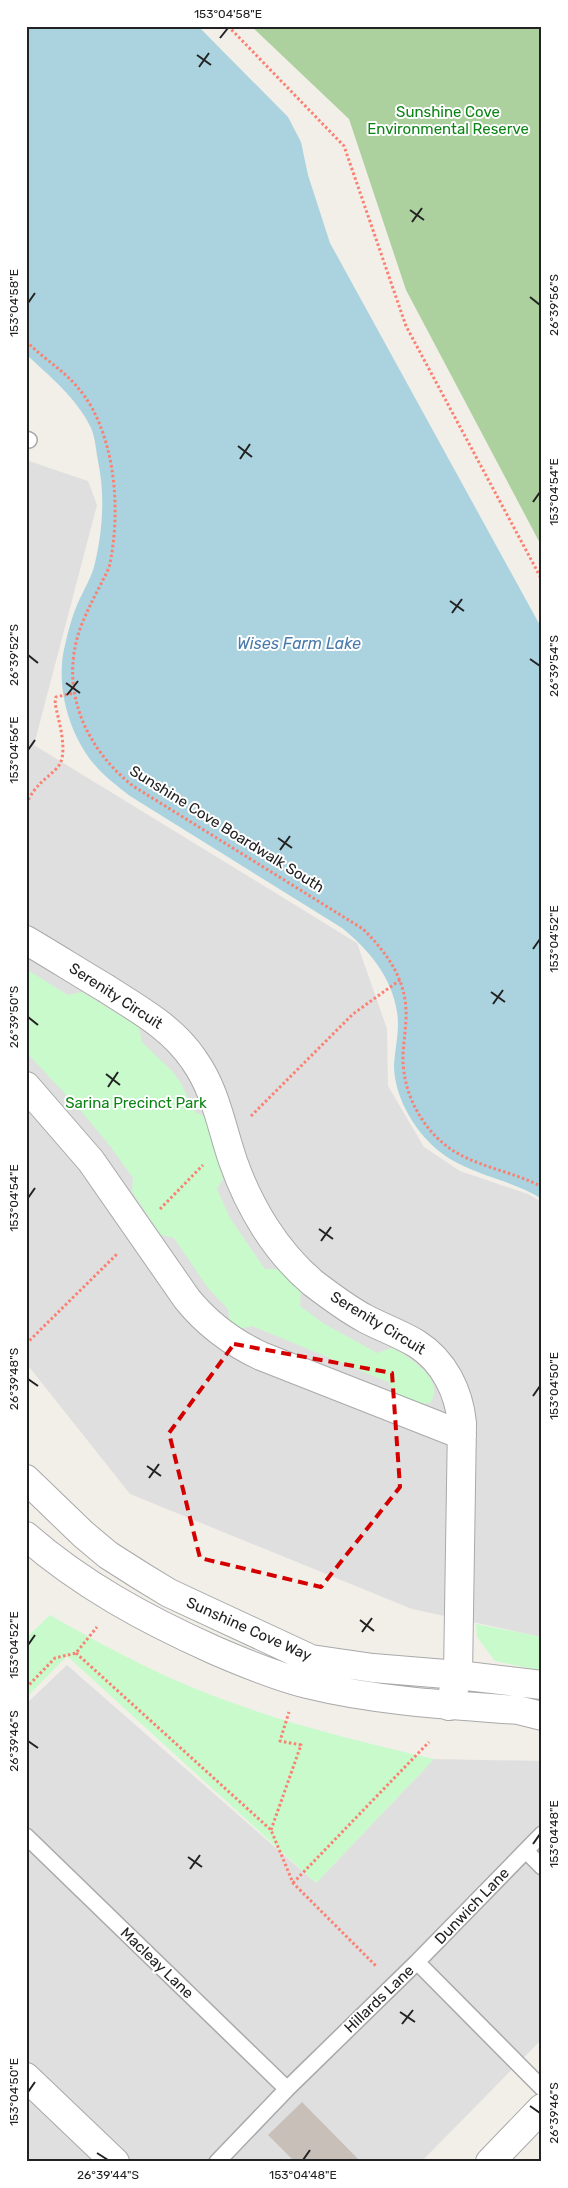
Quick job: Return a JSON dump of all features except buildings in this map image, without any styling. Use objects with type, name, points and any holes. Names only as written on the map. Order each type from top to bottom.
[{"type":"street","name":"Serenity Circuit","points":[[26,940],[151,1017],[177,1039],[194,1059],[208,1084],[217,1105],[233,1160],[250,1201],[267,1230],[302,1272],[343,1306],[417,1344],[436,1359],[449,1378],[456,1395],[461,1417],[462,1436],[458,1674],[449,1706]]},
{"type":"street","points":[[26,1086],[86,1154],[196,1310],[219,1333],[236,1344],[269,1360],[462,1436]]},
{"type":"street","name":"Sunshine Cove Way","points":[[26,1479],[83,1534],[108,1555],[141,1576],[169,1593],[311,1658],[373,1668],[458,1674],[542,1685]]},
{"type":"street","name":"Sunshine Cove Way","points":[[26,1536],[76,1575],[111,1598],[181,1635],[243,1663],[305,1684],[367,1697],[449,1706],[518,1710],[542,1716]]},
{"type":"street","points":[[26,2077],[115,2162]]},
{"type":"street","points":[[490,2162],[542,2108]]},
{"type":"lane","name":"Dunwich Lane","points":[[417,1962],[542,1834]]},
{"type":"lane","name":"Macleay Lane","points":[[26,1836],[287,2089]]},
{"type":"lane","points":[[526,1851],[542,1867]]},
{"type":"lane","name":"Hillards Lane","points":[[217,2162],[287,2089],[417,1962],[542,2088]]},
{"type":"path","points":[[228,26],[344,146],[406,326],[542,580]]},
{"type":"path","name":"Sunshine Cove Boardwalk South","points":[[26,341],[77,385],[102,430],[111,459],[115,513],[110,564],[80,630],[74,654],[72,675],[74,693],[90,739],[107,762],[121,777],[133,786],[363,929],[378,944],[400,980],[405,1001],[404,1073],[412,1102],[420,1117],[431,1132],[461,1155],[509,1172],[542,1187]]},
{"type":"path","points":[[26,804],[36,787],[60,764],[62,755],[61,732],[55,703],[56,697],[74,693]]},
{"type":"path","points":[[26,1344],[360,1007],[400,980]]},
{"type":"path","points":[[26,1688],[55,1658],[76,1653],[96,1626]]},
{"type":"path","points":[[76,1653],[271,1830],[293,1883],[386,1976],[398,1981]]},
{"type":"path","points":[[271,1830],[302,1746],[280,1741],[289,1712]]},
{"type":"path","points":[[293,1883],[429,1742]]},
{"type":"highlighted area","points":[[234,1344],[392,1373],[400,1487],[321,1587],[200,1558],[169,1433]]},
{"type":"shaded area","points":[[26,460],[88,481],[97,505],[34,745],[357,943],[387,1029],[388,1086],[424,1147],[460,1171],[528,1194],[542,1202],[542,1637],[412,1609],[130,1494],[26,1363]]},
{"type":"shaded area","points":[[67,1665],[316,1883],[434,1759],[542,1761],[542,2039],[421,2162],[26,2162],[26,1704]]},
{"type":"green space","name":"Sunshine Cove Environmental Reserve","points":[[251,26],[542,26],[542,547],[406,290],[349,119]]},
{"type":"green space","name":"Sarina Precinct Park","points":[[26,969],[68,995],[82,992],[139,1027],[142,1042],[173,1072],[195,1112],[207,1117],[223,1179],[217,1189],[230,1218],[265,1269],[280,1269],[301,1289],[300,1306],[323,1323],[377,1353],[392,1348],[416,1363],[424,1370],[434,1386],[434,1394],[430,1403],[411,1403],[396,1393],[388,1382],[252,1326],[239,1329],[230,1322],[228,1309],[208,1288],[174,1238],[161,1235],[132,1192],[133,1178],[110,1146],[81,1111],[26,1052]]},
{"type":"green space","points":[[50,1615],[153,1670],[232,1703],[332,1734],[434,1759],[316,1883],[67,1656],[26,1698],[26,1638]]},
{"type":"green space","points":[[476,1624],[542,1637],[542,1671],[495,1661],[477,1637]]},
{"type":"water","name":"Wises Farm Lake","points":[[26,26],[198,26],[288,117],[301,142],[308,175],[330,243],[542,629],[542,1199],[515,1186],[472,1170],[445,1156],[418,1129],[411,1119],[397,1088],[394,1065],[398,1025],[394,999],[384,976],[361,945],[342,928],[130,796],[97,768],[84,751],[77,737],[66,707],[63,691],[62,660],[73,614],[94,568],[100,537],[102,487],[94,435],[85,417],[62,388],[26,354]]}]
